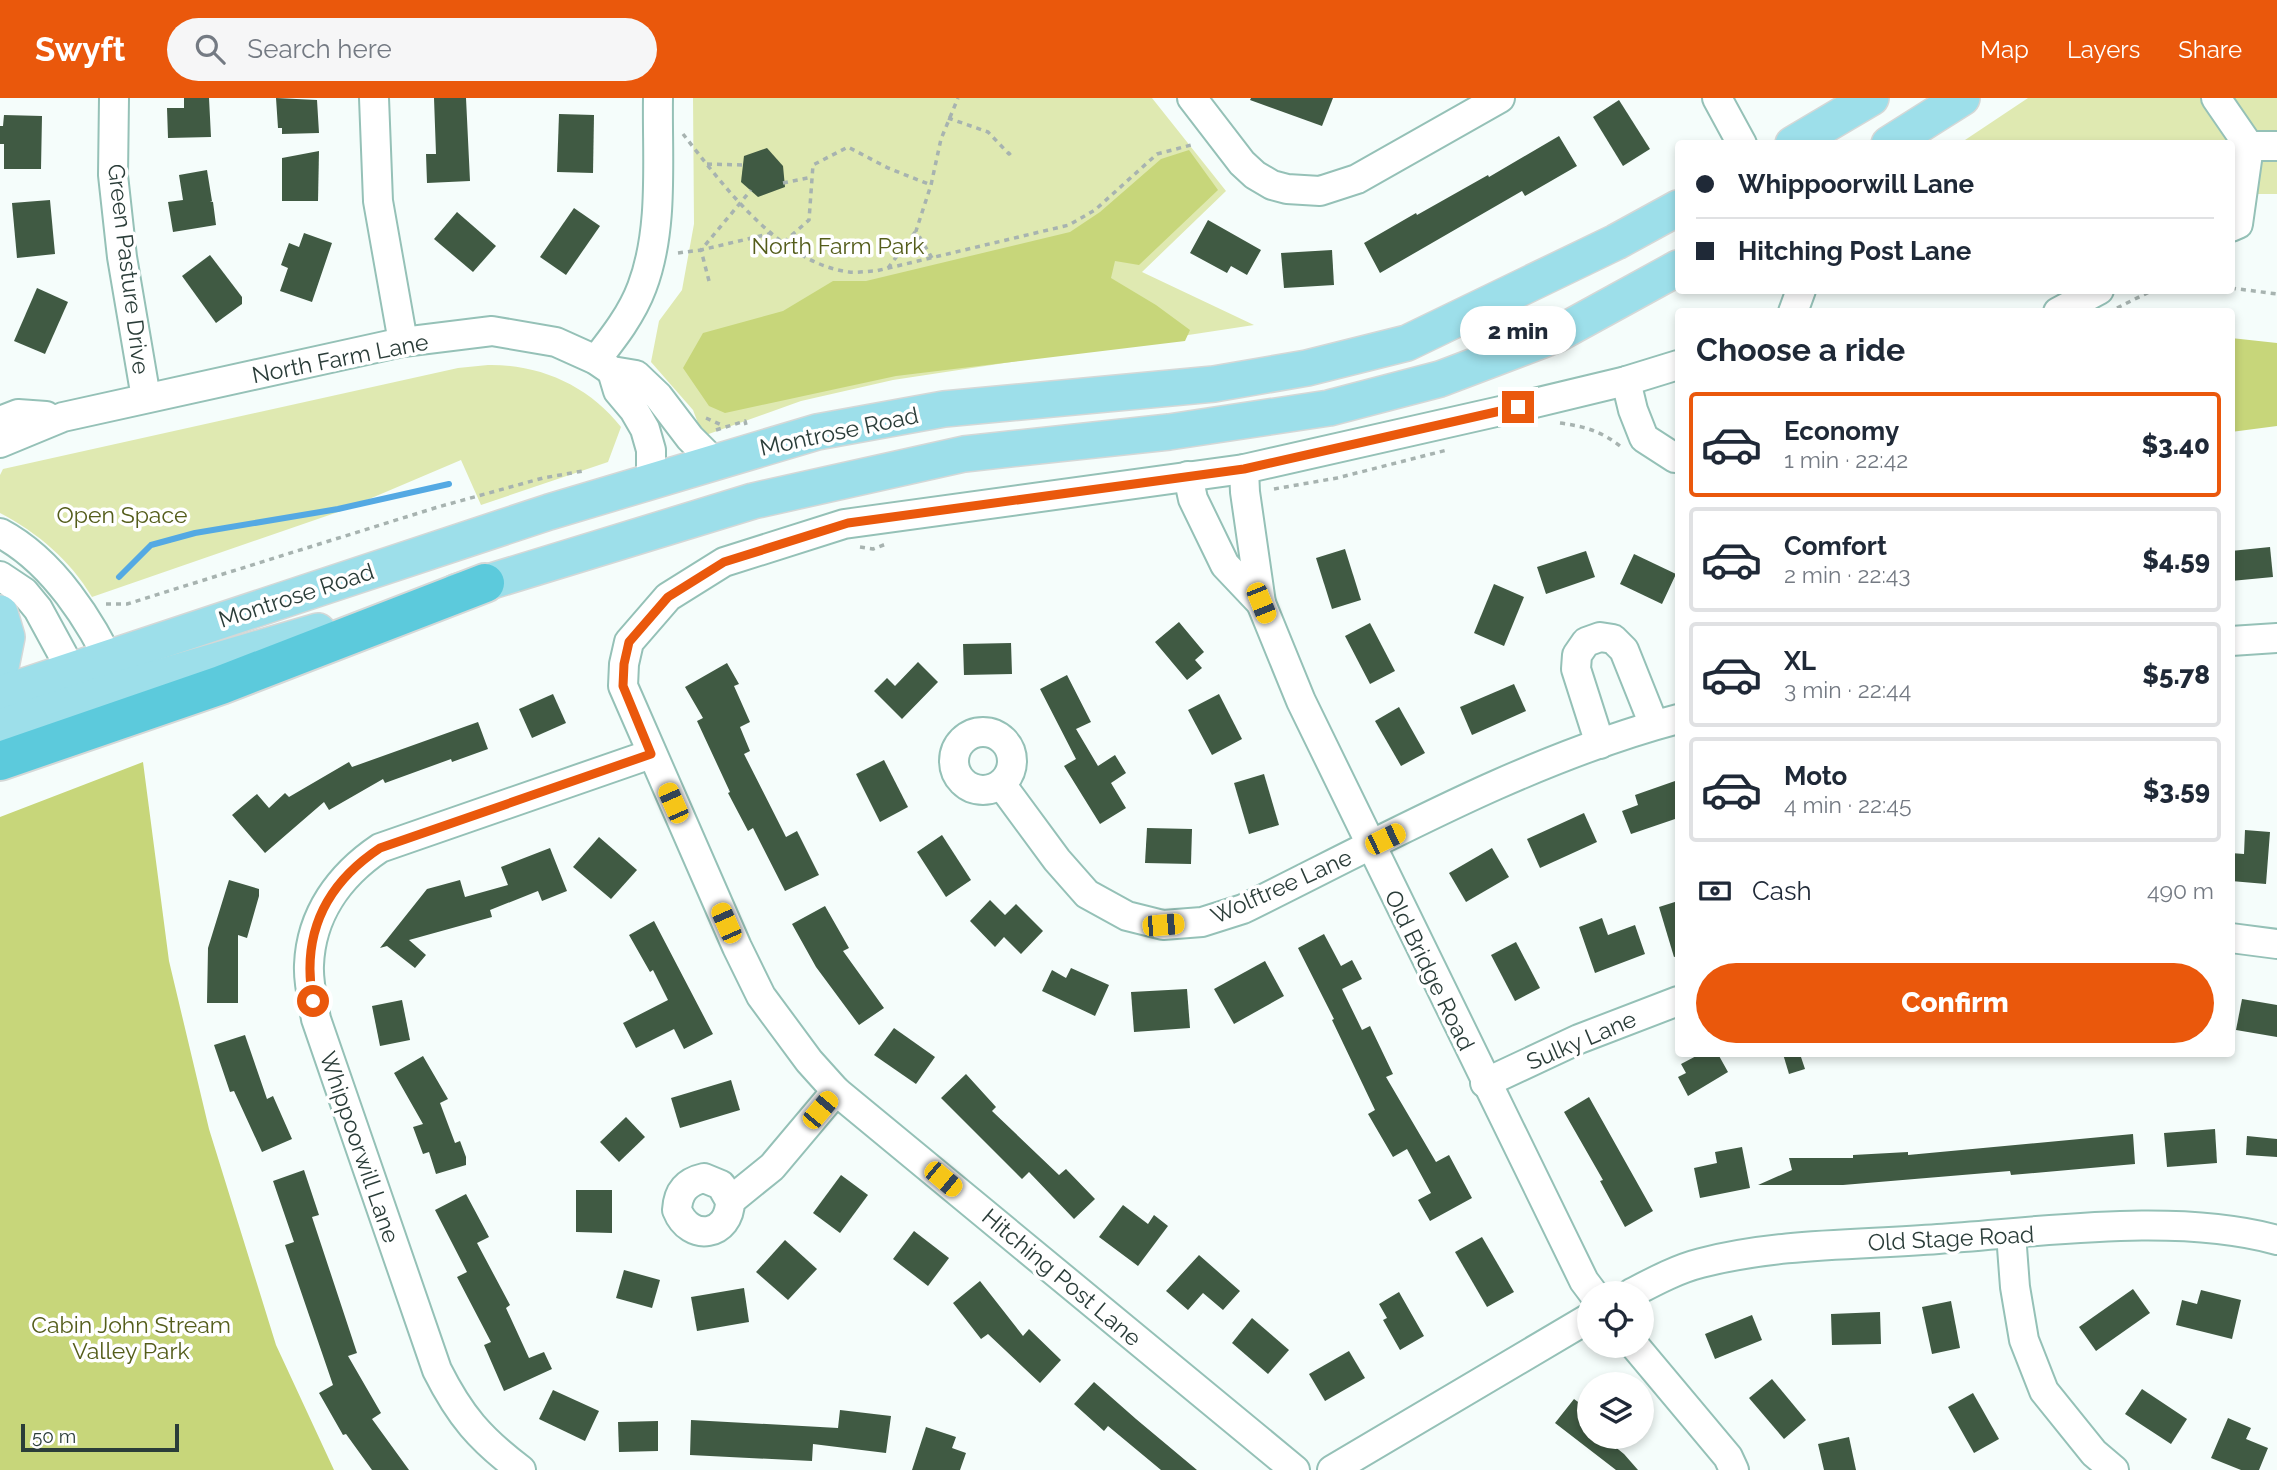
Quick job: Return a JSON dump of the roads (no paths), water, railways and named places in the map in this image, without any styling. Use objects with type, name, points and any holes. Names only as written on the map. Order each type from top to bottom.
[{"type":"highway","points":[[0,761],[221,685],[485,583]]},
{"type":"main road","points":[[1800,140],[1871,98]]},
{"type":"main road","points":[[1895,140],[1962,98]]},
{"type":"main road","name":"Montrose Road","points":[[0,694],[80,684],[115,673],[549,512],[651,482],[709,447],[817,432],[944,409],[1214,384],[1307,368],[1395,346],[1420,337],[1616,242],[1675,210]]},
{"type":"main road","name":"Montrose Road","points":[[115,673],[485,583],[752,501],[964,454],[1169,432],[1354,402],[1440,379],[1556,335],[1675,270]]},
{"type":"main road","points":[[0,613],[7,637],[6,654],[0,672]]},
{"type":"main road","name":"Montrose Road","points":[[0,727],[80,684]]},
{"type":"street","name":"Green Pasture Drive","points":[[114,98],[113,175],[146,398]]},
{"type":"street","points":[[374,98],[378,201],[403,342]]},
{"type":"street","points":[[651,482],[652,450],[645,429],[604,366],[650,263],[656,220],[658,98]]},
{"type":"street","points":[[1192,98],[1242,163],[1255,174],[1272,185],[1287,189],[1320,191],[1357,179],[1500,98]]},
{"type":"street","points":[[1717,98],[1740,140]]},
{"type":"street","points":[[2216,98],[2263,146],[2235,223]]},
{"type":"street","points":[[2065,308],[2091,294]]},
{"type":"street","name":"North Farm Lane","points":[[0,443],[63,417],[146,398],[403,342],[492,331],[556,342],[604,366],[636,375],[658,396],[690,438],[709,447]]},
{"type":"street","name":"Hitching Post Lane","points":[[1295,1470],[836,1091],[780,1024],[761,996],[737,947],[623,686],[629,642],[668,597],[724,562],[848,523],[1244,469],[1626,381],[1675,366]]},
{"type":"street","points":[[1626,381],[1644,438],[1675,458]]},
{"type":"street","name":"North Farm Lane","points":[[0,421],[18,414],[63,417]]},
{"type":"street","name":"Old Bridge Road","points":[[1244,469],[1261,603],[1301,701],[1485,1083],[1584,1281]]},
{"type":"street","name":"Old Bridge Road","points":[[1188,476],[1192,499],[1225,565],[1261,603]]},
{"type":"street","points":[[0,533],[18,542],[48,570],[77,608],[115,673]]},
{"type":"street","points":[[0,576],[24,592],[38,609],[80,684]]},
{"type":"street","points":[[1600,744],[1576,669],[1577,655],[1586,642],[1600,637],[1613,639],[1624,650],[1666,722]]},
{"type":"street","points":[[2235,641],[2277,638]]},
{"type":"street","name":"Wolftree Lane","points":[[1001,784],[1057,860],[1087,894],[1127,916],[1163,925],[1202,922],[1243,908],[1493,787],[1600,744],[1666,722]]},
{"type":"street","name":"Whippoorwill Lane","points":[[521,1470],[483,1439],[467,1421],[453,1402],[437,1370],[316,1019],[310,984],[310,948],[314,930],[335,888],[363,859],[380,848],[651,754]]},
{"type":"street","points":[[2235,939],[2277,944]]},
{"type":"street","name":"Sulky Lane","points":[[1485,1083],[1579,1039],[1675,1003]]},
{"type":"street","points":[[730,1200],[772,1167],[836,1091]]},
{"type":"street","name":"Old Stage Road","points":[[1654,1282],[1699,1264],[1816,1245],[2119,1227],[2221,1229],[2277,1240]]},
{"type":"street","points":[[2011,1234],[2015,1287],[2024,1340],[2044,1391],[2094,1453],[2114,1470]]},
{"type":"street","points":[[1332,1470],[1577,1325]]},
{"type":"street","points":[[1645,1358],[1728,1457],[1734,1470]]},
{"type":"waterway","points":[[119,577],[151,545],[195,533],[338,509],[449,484]]},
{"type":"park label","name":"North Farm Park","points":[[838,245]]},
{"type":"park label","name":"Open Space","points":[[122,514]]},
{"type":"park label","name":"Cabin John Stream Valley Park","points":[[131,1337]]}]
